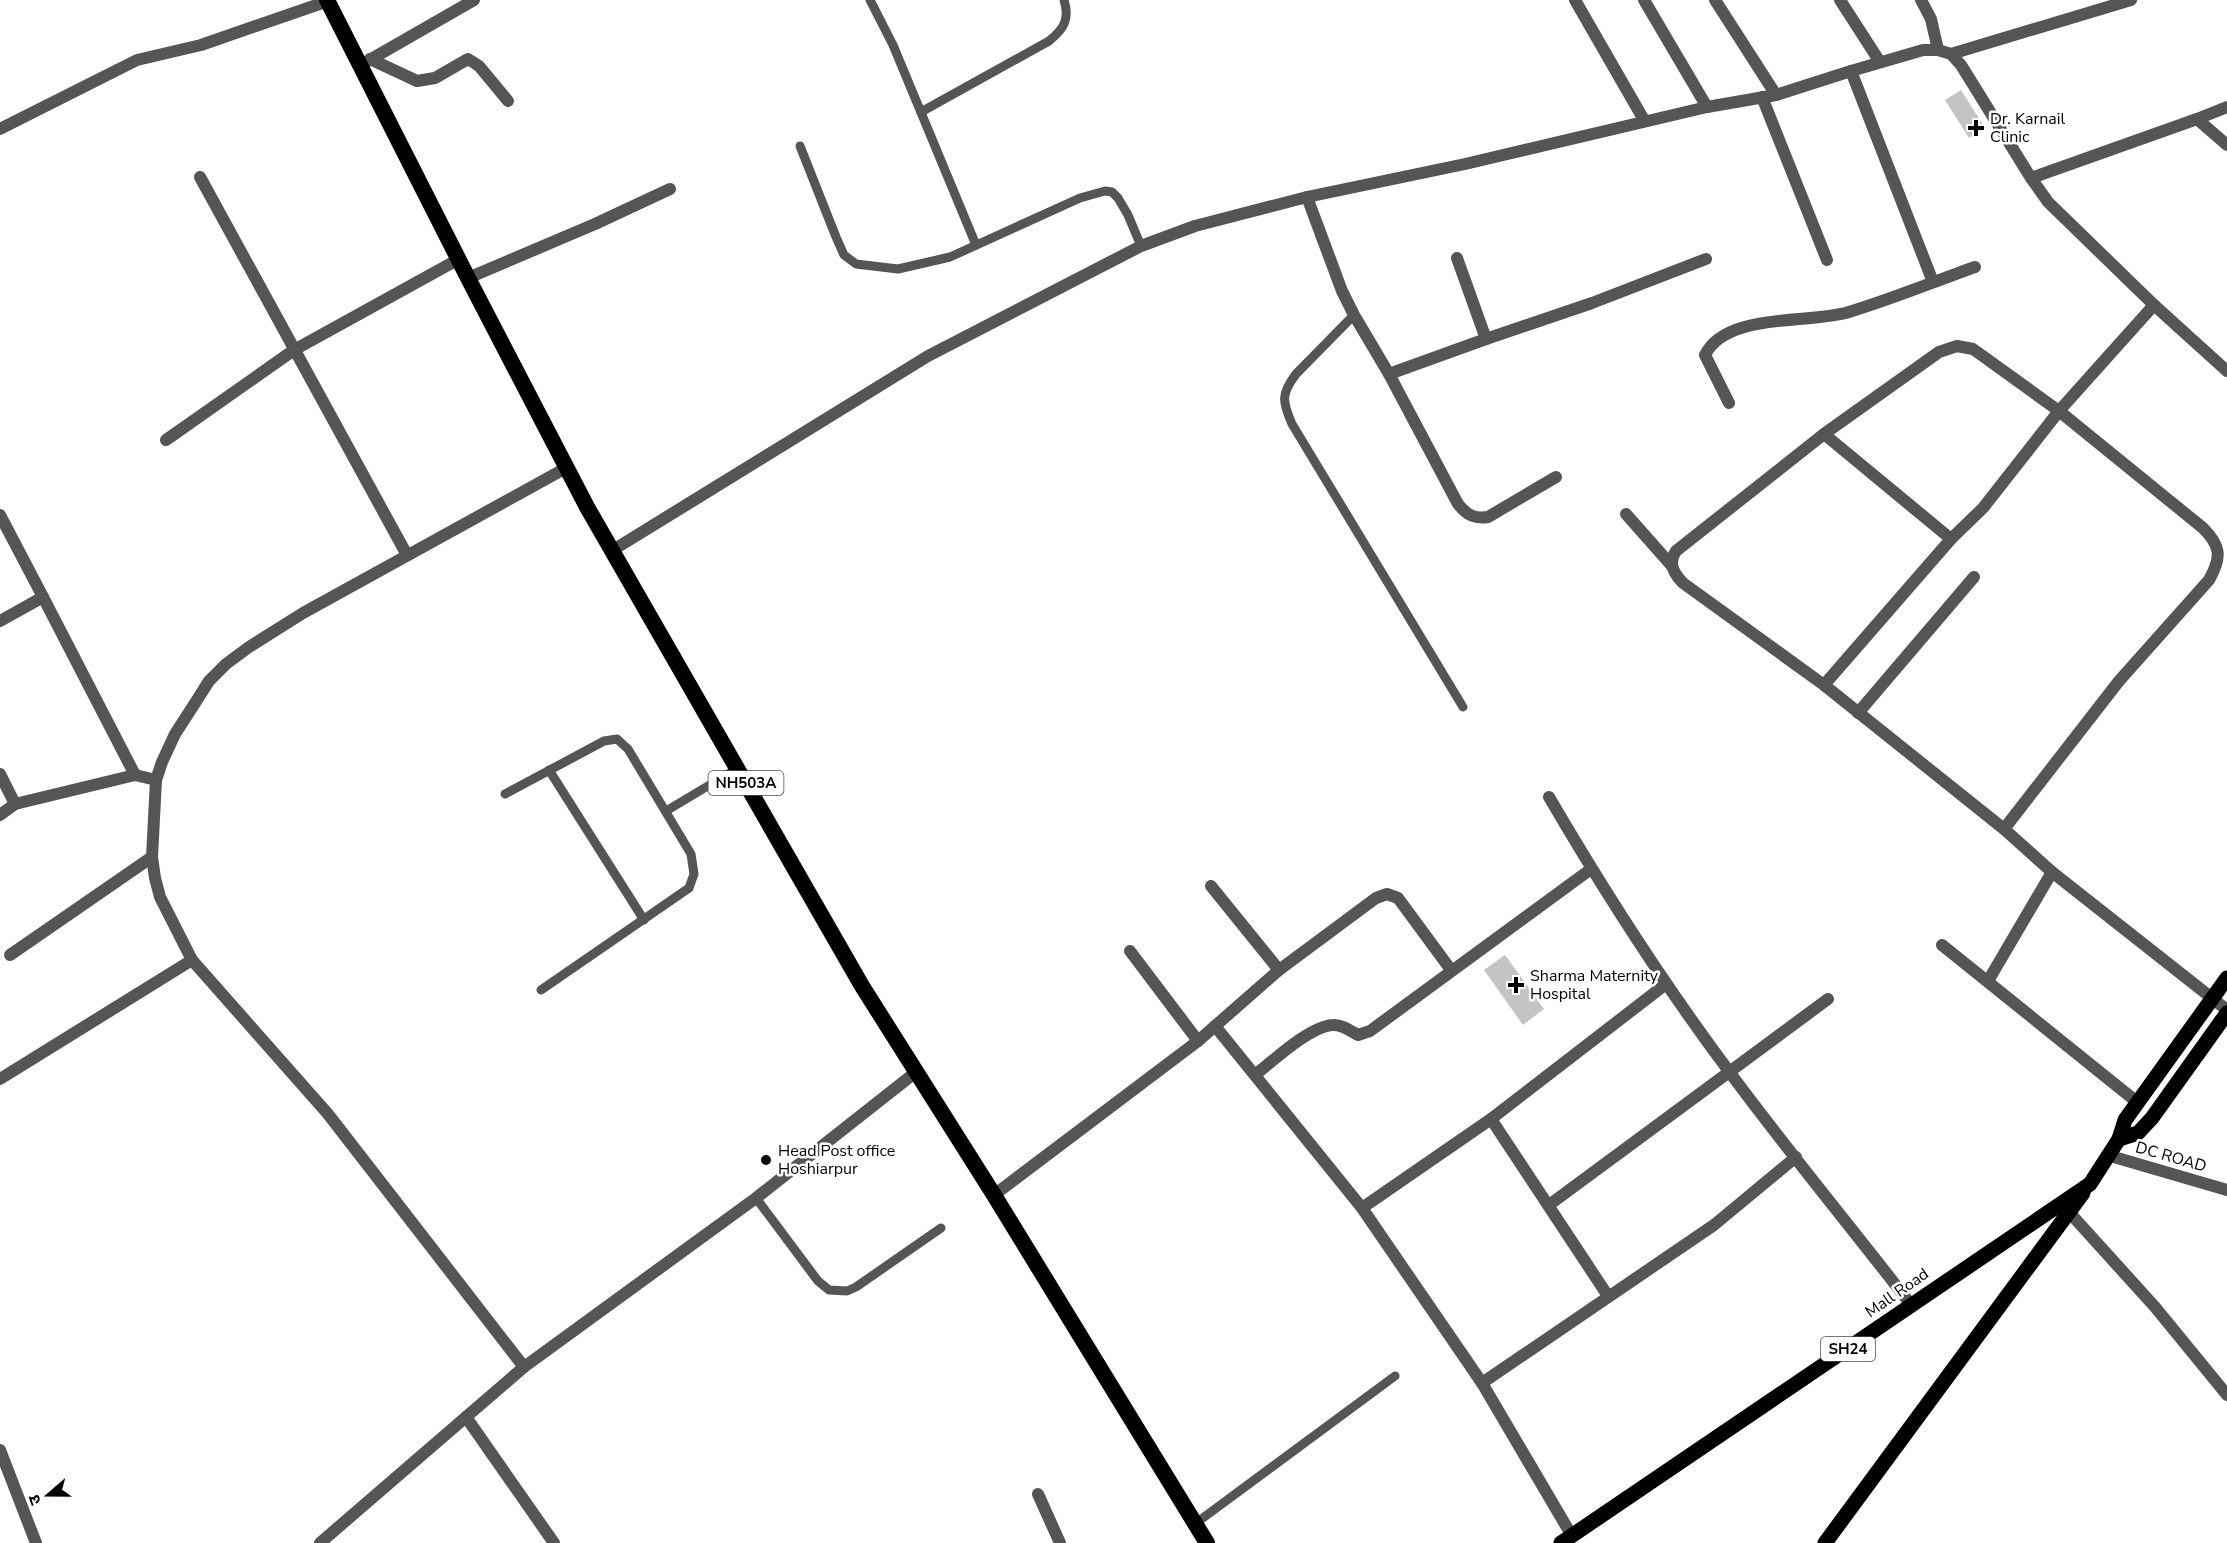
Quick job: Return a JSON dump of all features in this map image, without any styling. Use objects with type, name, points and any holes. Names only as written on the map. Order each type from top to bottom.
[{"type":"highway","name":"NH503A","points":[[328,1],[365,62],[468,278],[567,468],[613,550],[862,986],[994,1195],[1207,1543]]},
{"type":"main road","name":"Mall Road","points":[[1566,1539],[1912,1306],[1970,1263],[2090,1184],[2107,1155],[2120,1139],[2125,1120],[2227,978]]},
{"type":"main road","name":"Mall Road","points":[[2120,1139],[2138,1133],[2152,1118],[2227,1012]]},
{"type":"main road","points":[[1824,1543],[2090,1184]]},
{"type":"street","points":[[365,62],[474,0]]},
{"type":"street","points":[[1575,0],[1644,120]]},
{"type":"street","points":[[1644,0],[1707,107]]},
{"type":"street","points":[[1715,0],[1776,95]]},
{"type":"street","points":[[1840,0],[1880,62]]},
{"type":"street","points":[[1921,0],[1931,19],[1938,50]]},
{"type":"street","points":[[1951,54],[2131,0]]},
{"type":"street","points":[[0,129],[137,60],[201,45],[328,1]]},
{"type":"street","points":[[613,550],[928,356],[1141,246],[1195,226],[1307,197],[1465,164],[1644,120],[1776,95],[1923,50],[1938,50],[1951,54],[1961,65],[2048,202],[2154,305],[2227,371]]},
{"type":"street","points":[[365,62],[417,81],[435,78],[468,59],[479,66],[508,100]]},
{"type":"street","points":[[1851,71],[1933,282]]},
{"type":"street","points":[[1762,97],[1827,260]]},
{"type":"street","points":[[2031,178],[2227,107]]},
{"type":"street","points":[[2197,118],[2227,145]]},
{"type":"street","points":[[200,177],[407,555]]},
{"type":"street","points":[[468,278],[670,189]]},
{"type":"street","points":[[1307,197],[1342,291],[1354,315],[1389,374],[1458,504],[1466,514],[1477,519],[1488,517],[1556,477]]},
{"type":"street","points":[[1457,258],[1486,339]]},
{"type":"street","points":[[166,440],[294,350],[459,259]]},
{"type":"street","points":[[1389,374],[1592,303],[1706,260]]},
{"type":"street","points":[[1729,403],[1705,355],[1709,346],[1717,339],[1758,324],[1847,313],[1975,267]]},
{"type":"street","points":[[1824,685],[1951,539],[1983,508],[2059,411],[2154,305]]},
{"type":"street","points":[[1672,566],[1676,551],[1824,434],[1939,352],[1957,346],[1973,350],[2005,370],[2059,411],[2203,528],[2215,540],[2219,554],[2209,580],[2119,681],[2004,829]]},
{"type":"street","points":[[1824,434],[1951,539]]},
{"type":"street","points":[[524,1366],[328,1114],[192,960],[160,897],[154,878],[152,857],[156,780],[175,734],[209,681],[226,664],[303,614],[567,468]]},
{"type":"street","points":[[1626,514],[1672,566],[1683,583],[1824,685],[2227,1012]]},
{"type":"street","points":[[0,515],[135,775]]},
{"type":"street","points":[[1858,713],[1974,577]]},
{"type":"street","points":[[0,621],[43,597]]},
{"type":"street","points":[[0,774],[15,804]]},
{"type":"street","points":[[0,815],[15,804],[135,775],[156,780]]},
{"type":"street","points":[[1549,797],[1591,869],[1666,984],[1728,1071],[1912,1306]]},
{"type":"street","points":[[10,955],[152,857]]},
{"type":"street","points":[[1254,1075],[1309,1034],[1324,1026],[1336,1024],[1358,1035],[1370,1031],[1591,869]]},
{"type":"street","points":[[1988,981],[2052,872]]},
{"type":"street","points":[[1211,886],[1279,970]]},
{"type":"street","points":[[994,1195],[1198,1041],[1279,970],[1376,898],[1387,894],[1398,898],[1451,970]]},
{"type":"street","points":[[1942,945],[2137,1102]]},
{"type":"street","points":[[1130,951],[1198,1041]]},
{"type":"street","points":[[0,1079],[192,960]]},
{"type":"street","points":[[1362,1208],[1491,1119],[1666,984]]},
{"type":"street","points":[[1549,1205],[1828,999]]},
{"type":"street","points":[[1215,1026],[1362,1208],[1482,1383],[1566,1539]]},
{"type":"street","points":[[320,1543],[524,1366],[756,1198],[915,1072]]},
{"type":"street","points":[[1491,1119],[1608,1296]]},
{"type":"street","name":"DC ROAD","points":[[2107,1155],[2227,1190]]},
{"type":"street","points":[[1482,1383],[1714,1225],[1796,1156]]},
{"type":"street","points":[[2069,1212],[2155,1307],[2227,1395]]},
{"type":"street","points":[[466,1417],[554,1543]]},
{"type":"street","points":[[0,1450],[36,1543]]},
{"type":"street","points":[[1038,1494],[1060,1543]]},
{"type":"lane","points":[[870,0],[893,45],[976,245]]},
{"type":"lane","points":[[921,112],[1049,41],[1066,24],[1068,11],[1064,0]]},
{"type":"lane","points":[[800,146],[844,255],[856,264],[881,268],[907,268],[950,257],[1080,198],[1105,191],[1112,192],[1118,198],[1141,246]]},
{"type":"lane","points":[[1354,315],[1296,374],[1284,396],[1286,408],[1292,424],[1463,707]]},
{"type":"lane","points":[[505,794],[604,741],[617,739],[628,749],[691,854],[694,874],[689,888],[542,990]]},
{"type":"lane","points":[[666,811],[738,768]]},
{"type":"lane","points":[[549,770],[644,920]]},
{"type":"lane","points":[[756,1198],[818,1281],[829,1290],[840,1292],[856,1287],[941,1228]]},
{"type":"lane","points":[[1196,1523],[1395,1376]]},
{"type":"building","points":[[1961,90],[1985,128],[1969,138],[1945,100]]},
{"type":"building","points":[[1505,955],[1544,1009],[1523,1025],[1484,970]]},
{"type":"place","name":"Dr. Karnail Clinic","points":[[1976,128]]},
{"type":"place","name":"Sharma Maternity Hospital","points":[[1516,985]]},
{"type":"place","name":"Head Post office Hoshiarpur","points":[[766,1160]]}]
